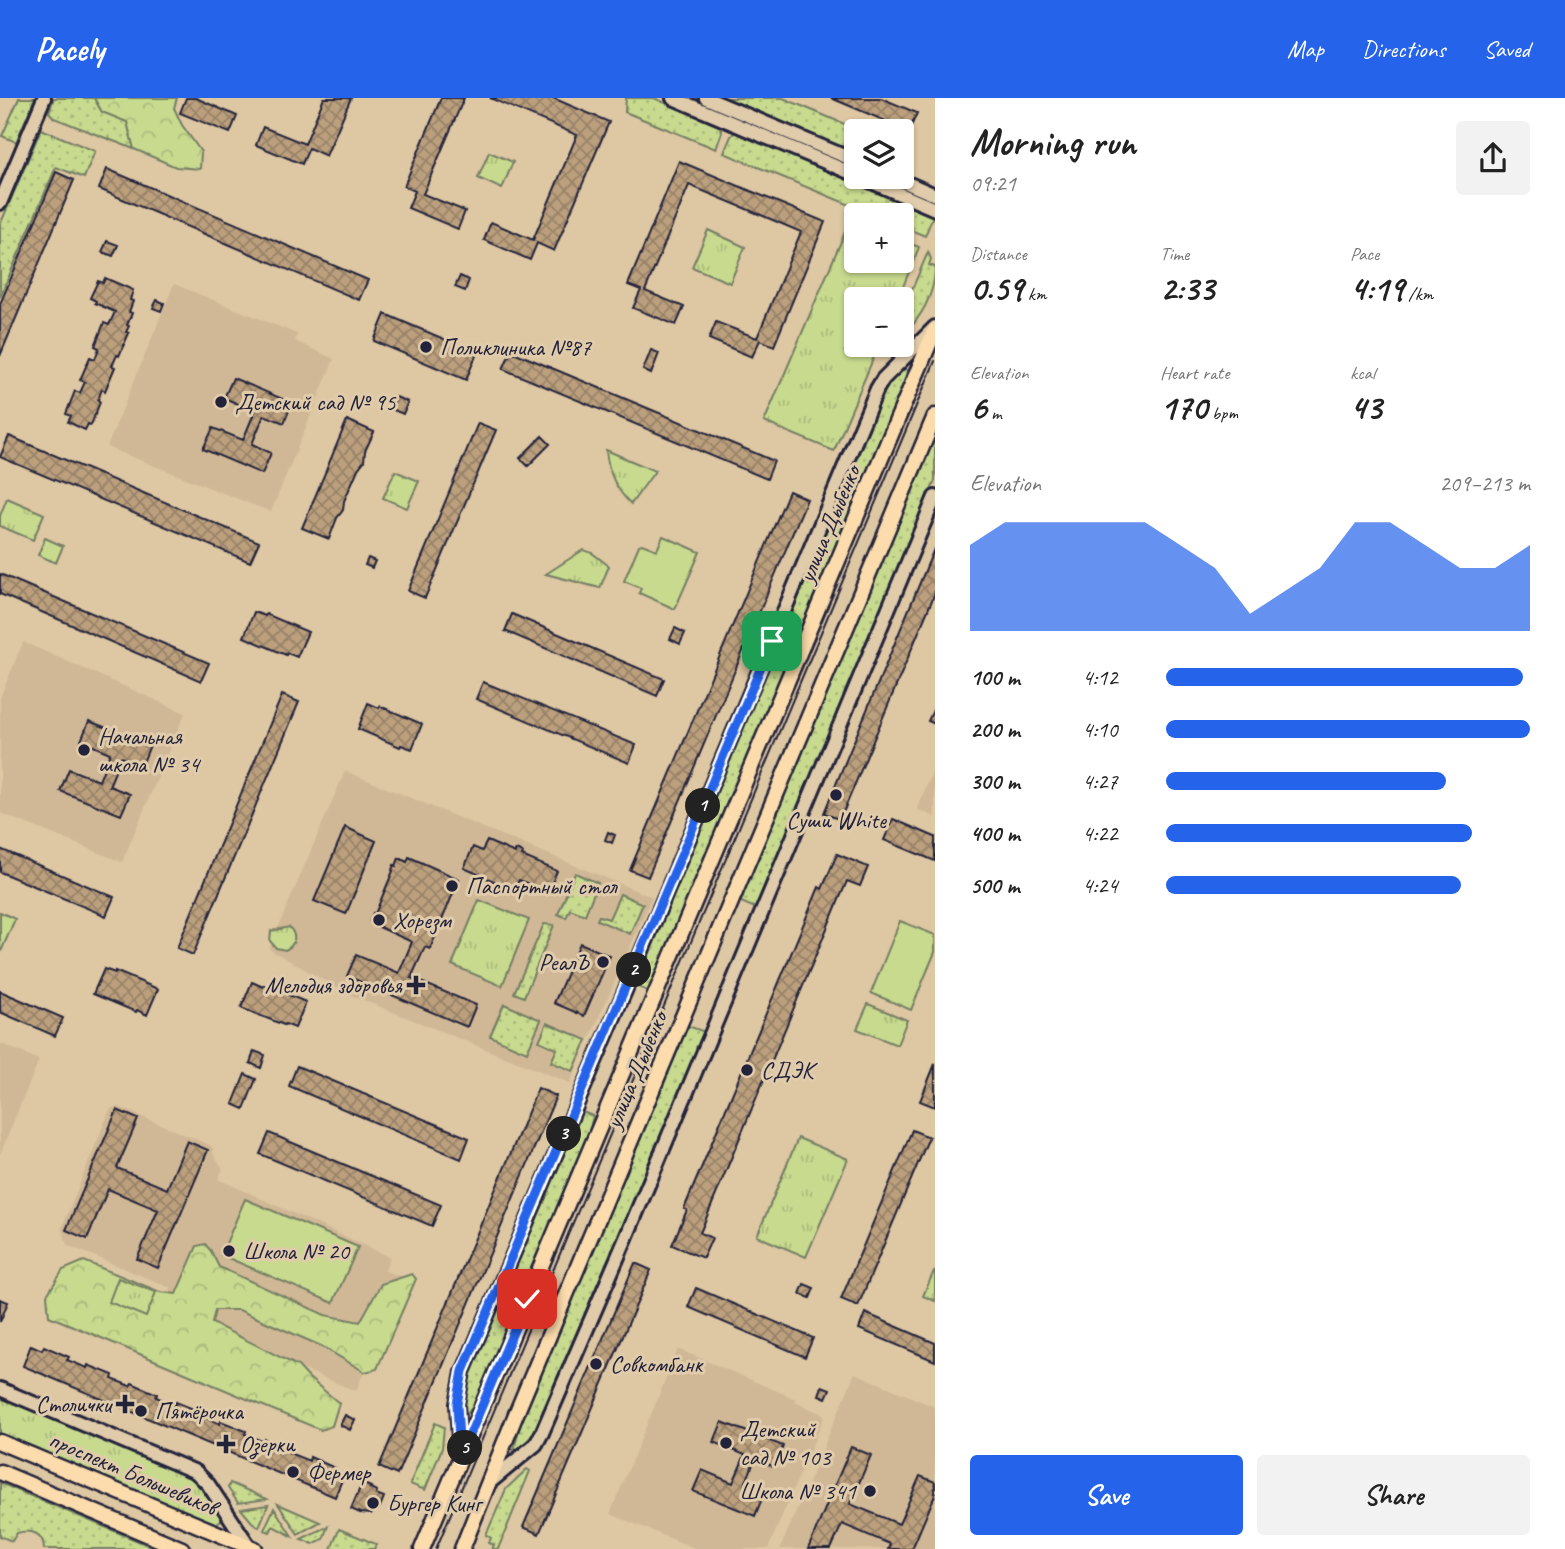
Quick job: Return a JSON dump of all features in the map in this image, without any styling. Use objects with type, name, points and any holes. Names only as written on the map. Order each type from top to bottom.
[{"type":"main road","name":"улица Дыбенко","points":[[422,1549],[935,329]]},
{"type":"main road","name":"улица Дыбенко","points":[[462,1549],[516,1414],[935,416]]},
{"type":"main road","name":"проспект Большевиков","points":[[0,1442],[252,1548]]},
{"type":"main road","name":"проспект Большевиков","points":[[0,1472],[182,1549]]},
{"type":"street","points":[[0,203],[44,98]]},
{"type":"street","points":[[673,98],[844,170]]},
{"type":"street","points":[[706,98],[844,156]]},
{"type":"street","points":[[914,186],[935,195]]},
{"type":"street","points":[[888,189],[935,209]]},
{"type":"street","points":[[460,1458],[457,1404],[463,1371],[877,388],[935,329]]},
{"type":"street","points":[[490,1482],[536,1444],[542,1433],[935,497]]},
{"type":"street","name":"проспект Большевиков","points":[[0,1389],[196,1472],[208,1484],[252,1548]]},
{"type":"shaded area","name":"Детский сад № 95","points":[[174,284],[297,334],[295,341],[334,359],[271,512],[107,447]]},
{"type":"shaded area","name":"Начальная школа № 34","points":[[23,642],[185,713],[122,862],[0,813],[0,698]]},
{"type":"shaded area","points":[[935,765],[935,817],[917,809]]},
{"type":"shaded area","points":[[345,771],[652,897],[570,1083],[348,994],[269,949]]},
{"type":"shaded area","points":[[0,1043],[39,1060],[0,1154]]},
{"type":"shaded area","name":"Школа № 20","points":[[119,1107],[210,1145],[223,1169],[218,1179],[390,1257],[385,1271],[403,1277],[356,1391],[163,1312],[171,1288],[67,1245],[61,1230],[109,1112],[112,1108]]},
{"type":"shaded area","name":"Детский сад № 103","points":[[678,1349],[796,1399],[795,1402],[825,1415],[768,1549],[697,1549],[610,1514]]},
{"type":"shaded area","name":"Школа № 341","points":[[855,1373],[935,1407],[935,1549],[780,1549]]},
{"type":"green space","points":[[19,98],[35,98],[16,142],[2,136]]},
{"type":"green space","points":[[54,98],[94,98],[102,112],[127,121],[134,149],[54,118],[49,112]]},
{"type":"green space","points":[[94,98],[177,98],[174,108],[201,152],[200,169],[176,167],[134,149],[127,122],[102,112]]},
{"type":"green space","points":[[626,98],[654,98],[721,127],[716,149],[625,112]]},
{"type":"green space","points":[[722,98],[783,98],[844,124],[844,149]]},
{"type":"green space","points":[[41,129],[95,151],[84,178],[56,167],[0,297],[0,225]]},
{"type":"green space","points":[[735,132],[844,178],[844,189],[869,189],[902,203],[845,203],[724,153]]},
{"type":"green space","points":[[489,152],[513,162],[502,189],[478,178]]},
{"type":"green space","points":[[914,208],[933,216],[925,236],[914,231]]},
{"type":"green space","points":[[708,230],[745,247],[730,283],[692,267]]},
{"type":"green space","points":[[844,234],[844,273],[908,273],[903,287],[844,287],[844,357],[874,357],[834,451],[764,422]]},
{"type":"green space","points":[[914,245],[919,247],[914,259]]},
{"type":"green space","points":[[928,252],[931,259],[929,265],[935,267],[934,278],[929,297],[914,323],[913,287]]},
{"type":"green space","points":[[904,367],[907,370],[900,400],[650,992],[633,985],[885,388]]},
{"type":"green space","points":[[935,432],[935,481],[755,908],[741,902],[750,874]]},
{"type":"green space","points":[[606,450],[655,471],[631,504],[613,480]]},
{"type":"green space","points":[[395,471],[419,481],[407,508],[383,498]]},
{"type":"green space","points":[[7,498],[44,514],[33,540],[0,526],[0,516]]},
{"type":"green space","points":[[663,536],[700,552],[675,609],[639,593],[641,588],[624,581],[639,545],[657,550]]},
{"type":"green space","points":[[45,538],[63,546],[56,563],[38,555]]},
{"type":"green space","points":[[583,550],[592,553],[609,566],[600,588],[546,574]]},
{"type":"green space","points":[[575,873],[598,883],[585,915],[570,909],[566,918],[558,914]]},
{"type":"green space","points":[[620,894],[643,904],[630,934],[597,920],[599,916],[609,919]]},
{"type":"green space","points":[[479,900],[529,920],[502,986],[452,965]]},
{"type":"green space","points":[[0,912],[15,919],[0,954]]},
{"type":"green space","points":[[900,921],[935,935],[935,952],[911,1010],[871,993]]},
{"type":"green space","points":[[544,924],[554,925],[524,997],[514,993]]},
{"type":"green space","points":[[289,927],[293,933],[293,943],[285,950],[276,948],[270,941],[271,931]]},
{"type":"green space","points":[[504,1004],[541,1020],[527,1052],[490,1036]]},
{"type":"green space","points":[[868,1004],[907,1020],[897,1045],[857,1029]]},
{"type":"green space","points":[[547,1023],[587,1040],[573,1071],[551,1062],[557,1049],[539,1041]]},
{"type":"green space","points":[[688,1026],[705,1032],[533,1435],[525,1445],[515,1451],[522,1417]]},
{"type":"green space","points":[[580,1111],[593,1116],[586,1145],[485,1385],[465,1414],[465,1389],[469,1375]]},
{"type":"green space","points":[[798,1138],[848,1159],[806,1257],[757,1236]]},
{"type":"green space","points":[[245,1199],[358,1247],[333,1303],[221,1255]]},
{"type":"green space","points":[[205,1244],[219,1267],[325,1315],[360,1322],[381,1284],[412,1274],[416,1279],[377,1369],[365,1372],[321,1346],[239,1310],[215,1310],[212,1323],[298,1366],[339,1403],[332,1426],[321,1430],[49,1316],[47,1295],[63,1270],[84,1261],[160,1292],[176,1294],[197,1246]]},
{"type":"green space","points":[[935,1271],[935,1301],[923,1296]]},
{"type":"green space","points":[[118,1278],[156,1292],[146,1317],[109,1302]]},
{"type":"green space","points":[[0,1397],[192,1478],[210,1498],[221,1520],[213,1523],[0,1433]]},
{"type":"green space","points":[[435,1423],[444,1427],[442,1448],[425,1490],[410,1484]]},
{"type":"green space","points":[[527,1469],[530,1471],[498,1549],[492,1549],[494,1545],[489,1543],[491,1538],[486,1535],[506,1489]]},
{"type":"green space","points":[[0,1483],[157,1549],[44,1549],[42,1539],[32,1532],[17,1533],[12,1541],[0,1536]]},
{"type":"green space","points":[[230,1483],[267,1499],[238,1503],[228,1488]]},
{"type":"green space","points":[[278,1504],[320,1522],[298,1534]]},
{"type":"green space","points":[[268,1505],[259,1527],[241,1509]]},
{"type":"green space","points":[[274,1508],[292,1536],[273,1526],[270,1532],[264,1530]]},
{"type":"green space","points":[[328,1526],[323,1539],[313,1544],[301,1539]]},
{"type":"green space","points":[[339,1529],[376,1544],[374,1549],[331,1549]]},
{"type":"building","points":[[186,98],[196,98],[237,116],[230,133],[180,113]]},
{"type":"building","points":[[324,98],[351,98],[326,156],[309,148],[302,164],[256,145],[263,127],[305,144]]},
{"type":"building","points":[[441,98],[464,98],[423,194],[465,211],[458,229],[408,208],[415,191],[404,186]]},
{"type":"building","points":[[490,98],[553,98],[609,122],[554,251],[537,243],[530,260],[484,240],[491,222],[533,240],[577,135]]},
{"type":"building","points":[[831,98],[881,98],[917,113],[914,120],[881,119]]},
{"type":"building","points":[[679,161],[825,222],[774,346],[760,340],[752,357],[709,339],[716,322],[757,338],[801,232],[689,185],[645,291],[684,307],[676,325],[633,308],[641,290],[628,285]]},
{"type":"building","points":[[107,169],[368,280],[359,300],[99,189]]},
{"type":"building","points":[[56,172],[74,180],[0,356],[0,304]]},
{"type":"building","points":[[107,241],[118,245],[113,256],[102,252]]},
{"type":"building","points":[[460,276],[469,280],[465,291],[455,287]]},
{"type":"building","points":[[105,278],[133,290],[129,312],[132,313],[127,325],[129,326],[126,332],[129,333],[112,366],[115,367],[105,391],[102,389],[91,425],[88,424],[85,430],[68,422],[71,416],[66,414],[75,391],[80,393],[85,382],[80,380],[90,357],[95,359],[99,348],[95,346],[104,323],[109,325],[115,312],[90,298],[98,281],[103,283]]},
{"type":"building","points":[[157,300],[164,303],[161,311],[153,308]]},
{"type":"building","name":"Поликлиника №87","points":[[385,314],[477,353],[466,380],[374,341]]},
{"type":"building","points":[[651,350],[659,353],[651,374],[643,370]]},
{"type":"building","points":[[511,351],[774,461],[767,479],[503,369]]},
{"type":"building","points":[[233,378],[292,403],[284,423],[264,415],[252,444],[271,453],[262,474],[203,449],[213,428],[243,440],[255,411],[224,398]]},
{"type":"building","points":[[396,397],[408,402],[403,414],[391,409]]},
{"type":"building","points":[[347,420],[374,432],[329,539],[302,528]]},
{"type":"building","points":[[478,423],[496,430],[425,598],[408,591]]},
{"type":"building","points":[[9,436],[259,542],[250,562],[0,457]]},
{"type":"building","points":[[542,436],[550,444],[528,466],[520,458]]},
{"type":"building","points":[[789,491],[807,499],[648,877],[630,870]]},
{"type":"building","points":[[934,549],[935,593],[840,820],[824,813]]},
{"type":"building","points":[[368,558],[375,561],[372,568],[365,565]]},
{"type":"building","points":[[0,574],[209,663],[201,681],[0,594]]},
{"type":"building","points":[[254,612],[265,616],[266,614],[308,632],[297,657],[244,637]]},
{"type":"building","points":[[512,614],[664,679],[657,696],[505,631]]},
{"type":"building","points":[[675,628],[685,633],[680,644],[670,639]]},
{"type":"building","points":[[483,682],[636,745],[629,763],[476,699]]},
{"type":"building","points":[[282,695],[299,702],[193,955],[177,948]]},
{"type":"building","points":[[368,703],[422,724],[412,749],[401,745],[400,747],[358,729]]},
{"type":"building","points":[[935,706],[935,724],[928,721]]},
{"type":"building","points":[[89,721],[150,745],[142,765],[121,757],[109,786],[130,794],[121,815],[60,791],[69,769],[99,781],[110,753],[81,741]]},
{"type":"building","points":[[893,819],[935,837],[935,861],[884,840]]},
{"type":"building","points":[[345,827],[376,841],[346,914],[314,901]]},
{"type":"building","points":[[608,832],[615,835],[612,843],[605,840]]},
{"type":"building","points":[[487,841],[515,853],[516,850],[523,853],[522,856],[557,871],[548,892],[519,880],[514,890],[464,868],[473,847],[482,851]]},
{"type":"building","points":[[0,849],[114,897],[106,916],[0,872]]},
{"type":"building","points":[[837,854],[868,867],[860,886],[847,881],[835,909],[700,1233],[712,1238],[703,1258],[672,1245],[687,1210],[684,1209],[819,887],[822,889]]},
{"type":"building","points":[[409,857],[459,879],[430,949],[425,947],[411,978],[476,1005],[467,1027],[347,976],[356,955],[399,973],[412,942],[370,921],[394,865],[396,866],[399,858],[407,862]]},
{"type":"building","points":[[580,943],[610,956],[584,1016],[554,1003]]},
{"type":"building","points":[[104,969],[158,989],[147,1015],[93,994]]},
{"type":"building","points":[[252,982],[306,1002],[295,1028],[241,1008]]},
{"type":"building","points":[[0,991],[63,1018],[55,1036],[0,1012]]},
{"type":"building","points":[[254,1051],[265,1055],[261,1068],[250,1063]]},
{"type":"building","points":[[935,1064],[935,1107],[920,1101]]},
{"type":"building","points":[[297,1066],[469,1138],[461,1159],[289,1086]]},
{"type":"building","points":[[245,1074],[256,1079],[244,1109],[233,1104]]},
{"type":"building","points":[[538,1088],[556,1096],[397,1475],[379,1467]]},
{"type":"building","points":[[117,1110],[138,1119],[117,1168],[167,1189],[187,1141],[208,1150],[158,1268],[137,1259],[158,1210],[108,1189],[87,1239],[66,1230]]},
{"type":"building","points":[[912,1130],[929,1137],[858,1306],[841,1299]]},
{"type":"building","points":[[269,1133],[441,1205],[432,1226],[260,1154]]},
{"type":"building","points":[[635,1263],[651,1270],[539,1534],[523,1527]]},
{"type":"building","points":[[804,1284],[814,1288],[810,1298],[800,1294]]},
{"type":"building","points":[[696,1288],[813,1338],[805,1357],[688,1307]]},
{"type":"building","points":[[0,1299],[8,1302],[0,1322]]},
{"type":"building","points":[[865,1313],[935,1343],[935,1361],[859,1329]]},
{"type":"building","points":[[31,1345],[42,1350],[44,1346],[69,1357],[67,1360],[113,1375],[112,1379],[130,1386],[132,1383],[175,1405],[176,1402],[201,1412],[200,1415],[220,1424],[221,1421],[264,1442],[265,1439],[290,1449],[289,1453],[309,1461],[310,1457],[335,1468],[334,1471],[344,1475],[335,1497],[23,1366]]},
{"type":"building","points":[[822,1386],[830,1389],[826,1398],[819,1395]]},
{"type":"building","points":[[345,1415],[355,1420],[350,1430],[340,1425]]},
{"type":"building","points":[[722,1422],[783,1446],[775,1467],[755,1459],[744,1488],[763,1496],[755,1516],[693,1491],[702,1470],[733,1483],[745,1455],[714,1442]]},
{"type":"building","points":[[851,1447],[871,1455],[850,1504],[899,1524],[920,1476],[935,1482],[935,1495],[912,1549],[888,1549],[890,1544],[842,1524],[831,1549],[808,1549]]},
{"type":"building","points":[[362,1483],[384,1497],[380,1507],[371,1514],[351,1509]]},
{"type":"tram line","points":[[436,1549],[935,361]]},
{"type":"place","name":"Поликлиника №87","points":[[426,347]]},
{"type":"place","name":"Детский сад № 95","points":[[221,402]]},
{"type":"place","name":"Начальная школа № 34","points":[[84,750]]},
{"type":"place","name":"Суши White","points":[[836,795]]},
{"type":"place","name":"Паспортный стол","points":[[452,886]]},
{"type":"place","name":"Хорезм","points":[[379,920]]},
{"type":"place","name":"РеалЪ","points":[[603,962]]},
{"type":"place","name":"Мелодия здоровья","points":[[416,985]]},
{"type":"place","name":"СДЭК","points":[[747,1070]]},
{"type":"place","name":"Школа № 20","points":[[229,1251]]},
{"type":"place","name":"Совкомбанк","points":[[596,1364]]},
{"type":"place","name":"Столички","points":[[125,1404]]},
{"type":"place","name":"Пятёрочка","points":[[141,1411]]},
{"type":"place","name":"Детский сад № 103","points":[[726,1443]]},
{"type":"place","name":"Озерки","points":[[226,1444]]},
{"type":"place","name":"Фермер","points":[[293,1472]]},
{"type":"place","name":"Школа № 341","points":[[870,1491]]},
{"type":"place","name":"Бургер Кинг","points":[[373,1503]]},
{"type":"route","points":[[527,1299],[460,1458],[457,1404],[463,1371],[772,641]]}]
